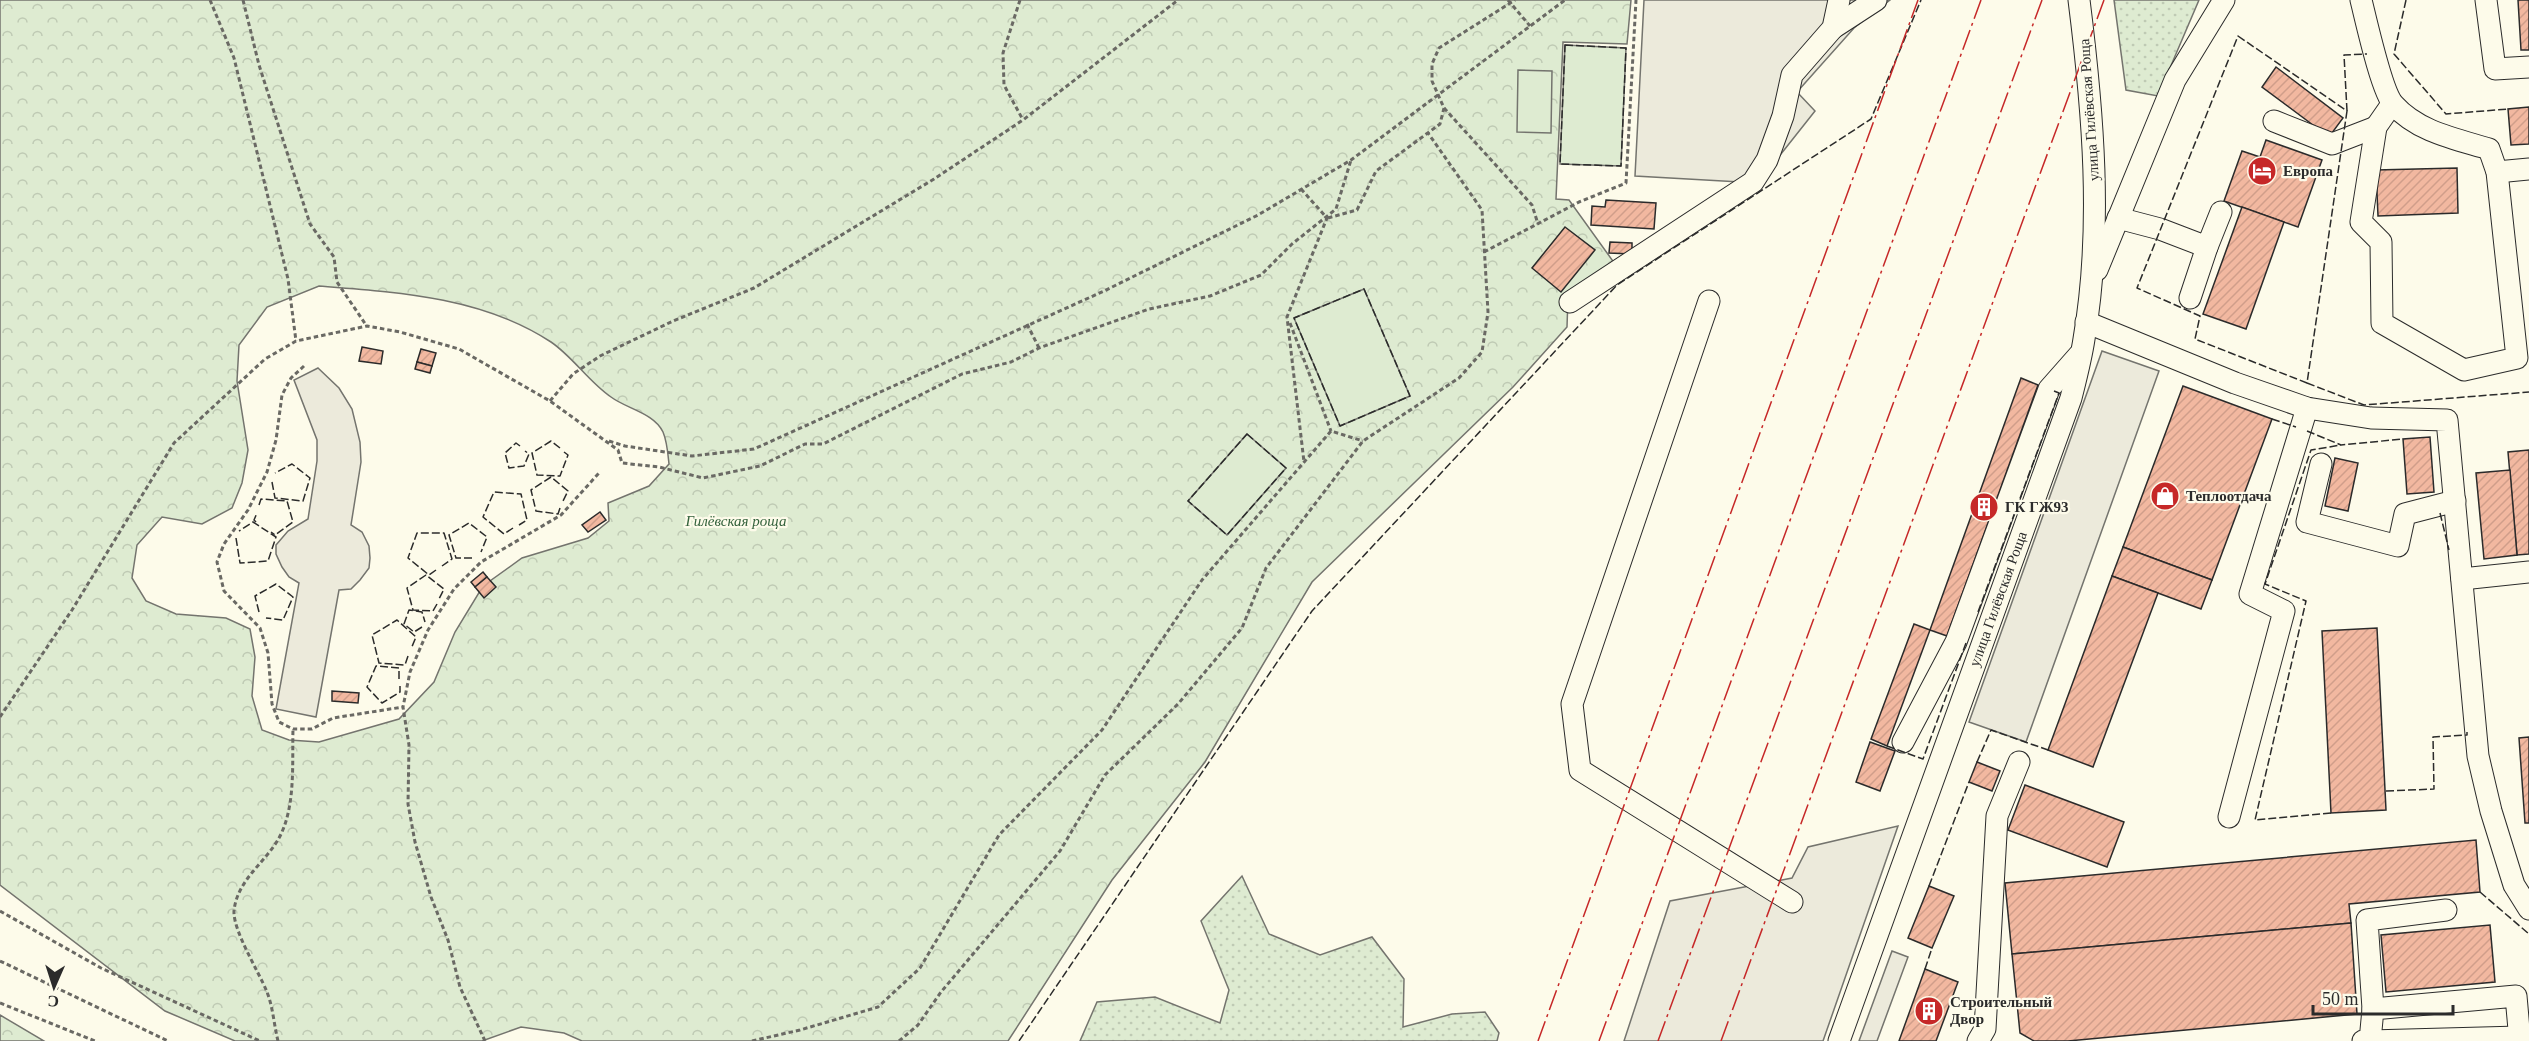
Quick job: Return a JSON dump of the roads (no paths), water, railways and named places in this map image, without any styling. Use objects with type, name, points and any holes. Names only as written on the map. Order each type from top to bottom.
[{"type":"street","points":[[1833,28],[1839,0]]},
{"type":"street","points":[[1570,302],[1753,182],[1767,160],[1783,116],[1792,75],[1833,28],[1876,0]]},
{"type":"street","name":"улица Гилёвская Роща","points":[[1839,1041],[2072,398],[2090,287],[2095,182],[2079,0]]},
{"type":"street","points":[[2090,287],[2175,80],[2224,0]]},
{"type":"street","points":[[2361,0],[2375,54],[2392,104],[2430,131],[2489,149],[2497,172],[2517,358],[2464,370],[2382,323],[2381,242],[2361,222],[2376,127],[2392,104]]},
{"type":"street","points":[[2486,0],[2495,69],[2529,67]]},
{"type":"street","points":[[2274,121],[2332,144],[2376,127]]},
{"type":"street","points":[[2497,172],[2529,169]]},
{"type":"street","points":[[2190,298],[2221,212]]},
{"type":"street","points":[[2118,218],[2160,229],[2207,248]]},
{"type":"street","points":[[1709,301],[1572,704],[1580,770],[1792,902]]},
{"type":"street","points":[[2086,322],[2235,383],[2307,408],[2372,418],[2447,420],[2478,756],[2491,811],[2514,885],[2529,909]]},
{"type":"street","points":[[1903,742],[1956,642],[2049,389],[2081,352]]},
{"type":"street","points":[[2229,817],[2284,611],[2250,594],[2307,408]]},
{"type":"street","points":[[2321,464],[2307,522],[2398,546],[2405,514],[2455,501]]},
{"type":"street","points":[[2462,579],[2529,572]]},
{"type":"street","points":[[1988,1037],[1997,816],[2019,762]]},
{"type":"street","points":[[2370,1041],[2373,1009],[2367,920],[2445,910]]},
{"type":"street","points":[[2363,1041],[2520,1039],[2516,996],[2373,1009]]},
{"type":"place","name":"Европа","points":[[2262,171]]},
{"type":"place","name":"Теплоотдача","points":[[2165,496]]},
{"type":"place","name":"ГК ГЖ93","points":[[1984,507]]},
{"type":"place","name":"Строительный Двор","points":[[1929,1011]]},
{"type":"park label","name":"Гилёвская роща","points":[[736,521]]}]
